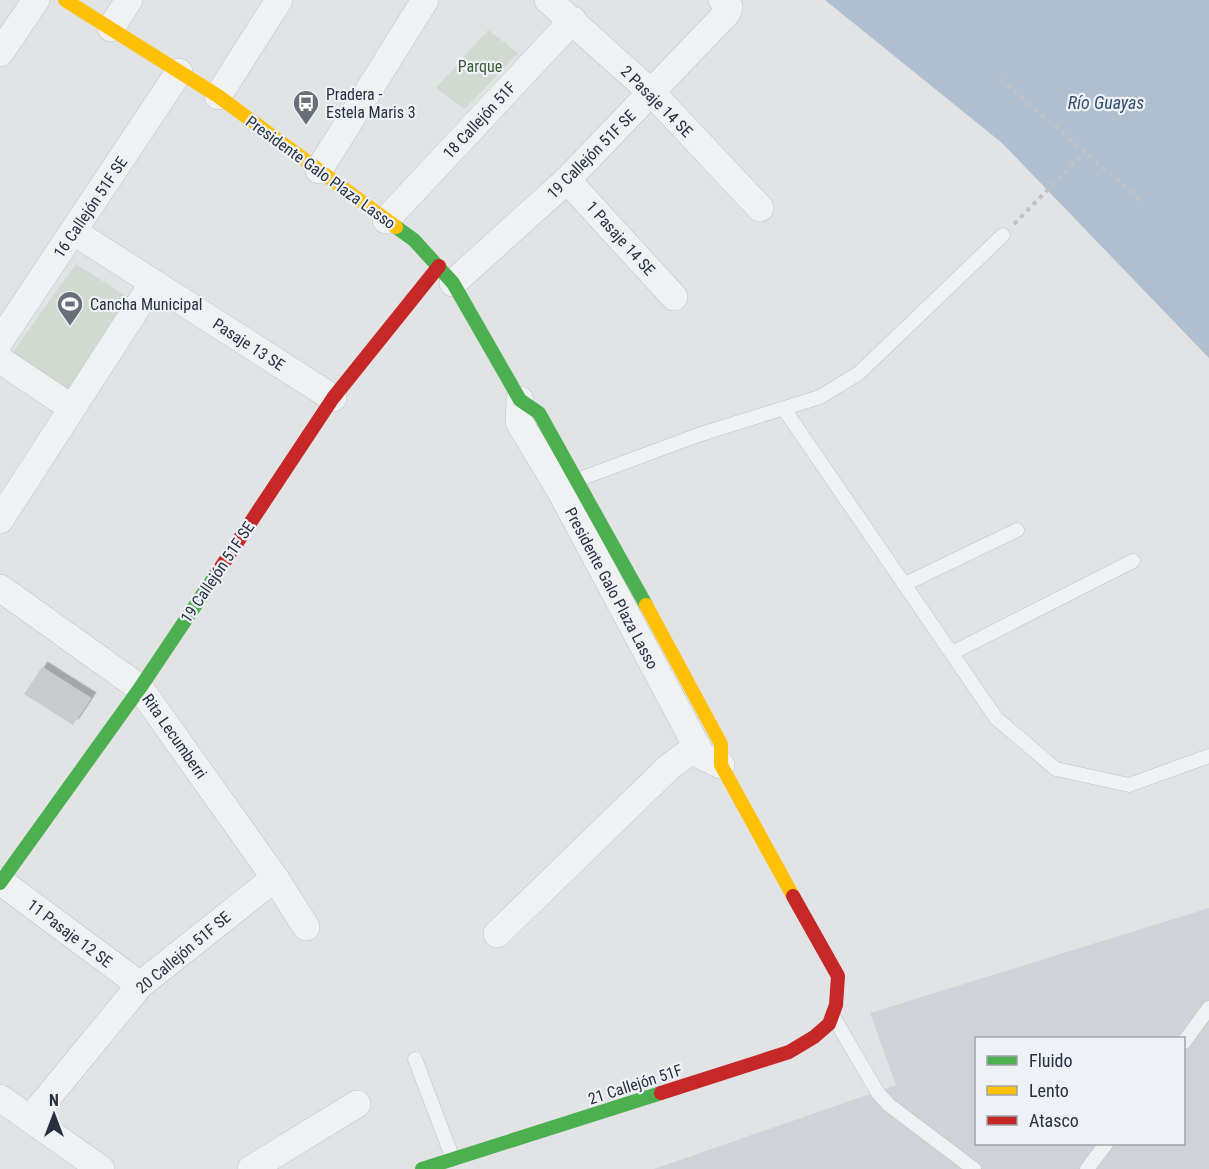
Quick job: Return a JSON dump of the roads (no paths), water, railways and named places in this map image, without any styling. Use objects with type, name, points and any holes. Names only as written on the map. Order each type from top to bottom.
[{"type":"street","points":[[0,52],[36,0]]},
{"type":"street","name":"Presidente Galo Plaza Lasso","points":[[65,0],[218,96],[414,240],[446,274],[520,400],[519,422],[569,485],[721,744],[722,765],[838,976],[838,1003],[834,1018]]},
{"type":"street","points":[[111,28],[129,0]]},
{"type":"street","points":[[218,96],[279,0]]},
{"type":"street","points":[[319,170],[425,0]]},
{"type":"street","name":"2 Pasaje 14 SE","points":[[548,0],[652,93],[760,208]]},
{"type":"street","name":"19 Callejón 51F SE","points":[[0,882],[140,688],[333,398],[446,274],[567,180],[652,93],[722,9]]},
{"type":"street","name":"18 Callejón 51F","points":[[386,220],[573,20]]},
{"type":"street","name":"16 Callejón 51F SE","points":[[0,341],[179,72]]},
{"type":"street","name":"1 Pasaje 14 SE","points":[[567,180],[674,297]]},
{"type":"street","name":"Pasaje 13 SE","points":[[74,232],[333,398]]},
{"type":"street","points":[[0,520],[153,283]]},
{"type":"street","points":[[0,360],[72,408]]},
{"type":"street","name":"Presidente Galo Plaza Lasso","points":[[569,485],[702,756],[722,765]]},
{"type":"street","name":"Rita Lecumberri","points":[[0,588],[140,688],[275,878],[306,927]]},
{"type":"street","points":[[497,934],[668,768],[697,746]]},
{"type":"street","name":"20 Callejón 51F SE","points":[[30,1119],[140,985],[275,878]]},
{"type":"street","name":"11 Pasaje 12 SE","points":[[0,882],[140,985]]},
{"type":"street","name":"21 Callejón 51F","points":[[422,1169],[789,1052],[820,1035],[834,1018]]},
{"type":"street","points":[[0,1098],[100,1169]]},
{"type":"street","points":[[251,1169],[357,1104]]},
{"type":"lane","points":[[569,485],[701,434],[820,397],[859,373],[1003,235]]},
{"type":"lane","points":[[784,409],[996,718],[1056,769],[1129,785],[1209,756]]},
{"type":"lane","points":[[905,584],[1017,530]]},
{"type":"lane","points":[[952,653],[1133,561]]},
{"type":"lane","points":[[1185,1040],[1209,1008]]},
{"type":"lane","points":[[834,1018],[878,1093],[889,1105],[974,1169]]},
{"type":"lane","points":[[415,1059],[453,1159]]},
{"type":"lane","points":[[1087,1169],[1105,1145]]},
{"type":"water","name":"Río Guayas","points":[[825,0],[1209,0],[1209,358],[1002,143]]},
{"type":"place","name":"Pradera - Estela Maris 3","points":[[306,126]]},
{"type":"place","name":"Cancha Municipal","points":[[70,327]]},
{"type":"park label","name":"Parque","points":[[480,66]]}]
